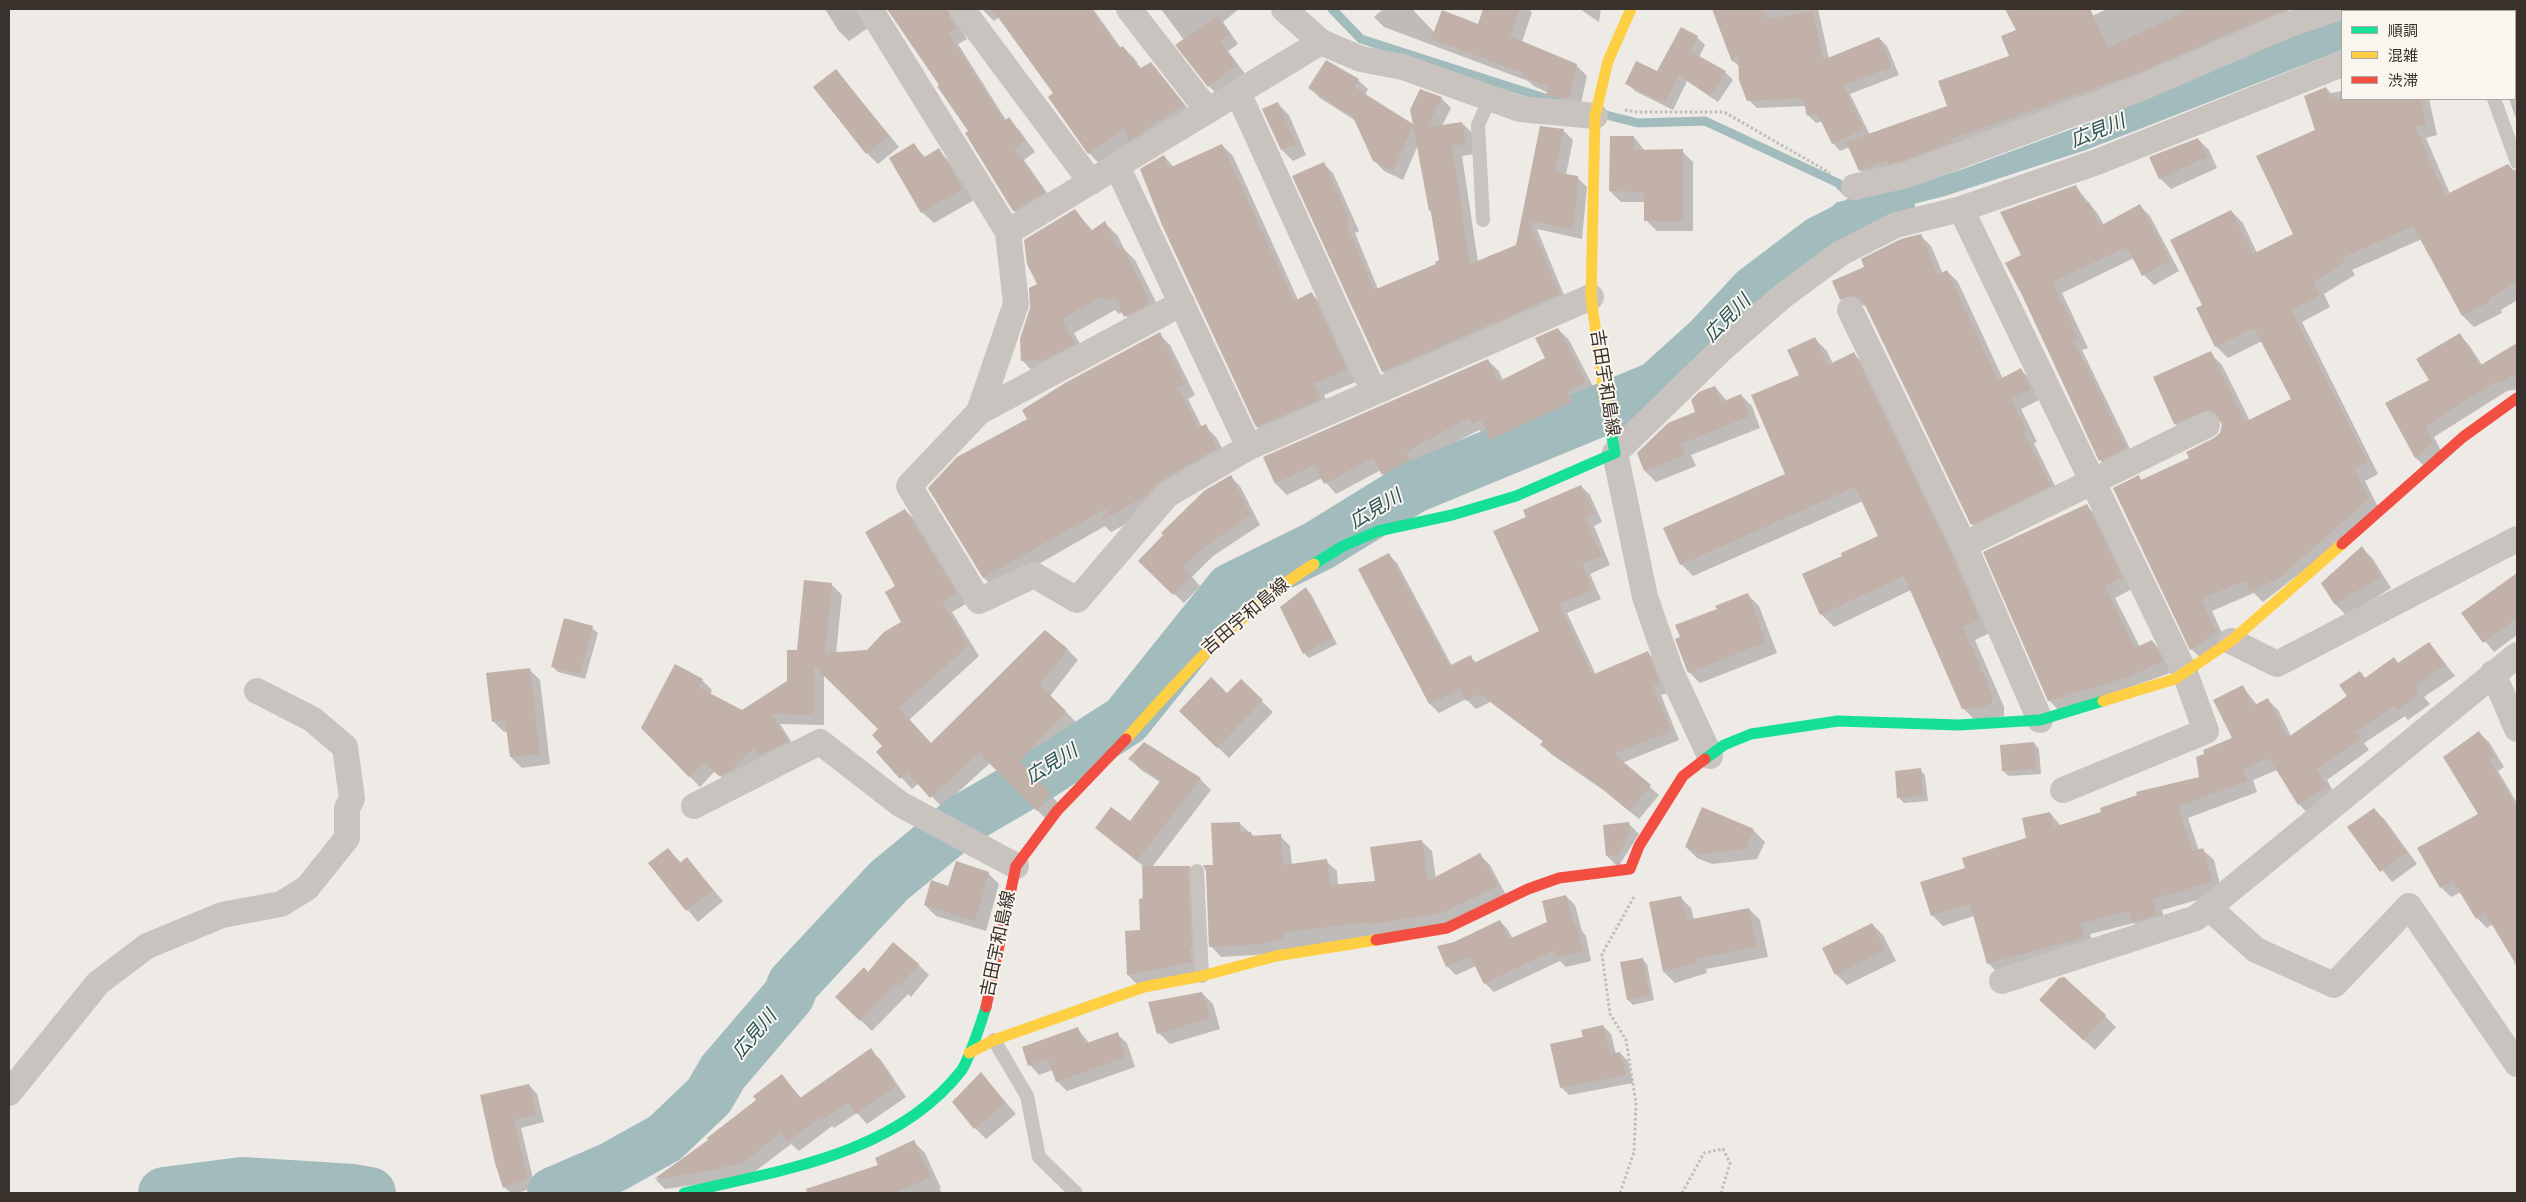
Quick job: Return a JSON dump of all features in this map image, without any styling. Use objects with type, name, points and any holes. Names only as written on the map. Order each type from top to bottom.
[{"type":"street","points":[[870,9],[1008,232],[1016,304],[979,412]]},
{"type":"street","points":[[962,9],[1091,182]]},
{"type":"street","points":[[1129,9],[1208,111]]},
{"type":"street","points":[[1284,9],[1322,42],[1361,60],[1402,67],[1520,108],[1596,109]]},
{"type":"street","name":"吉田宇和島線","points":[[684,1193],[810,1163],[871,1141],[922,1110],[962,1070],[985,1010],[1016,866],[1056,811],[1125,740],[1201,655],[1285,582],[1342,546],[1378,531],[1452,515],[1516,496],[1615,453],[1612,428],[1601,384],[1591,297],[1596,109],[1608,61],[1631,9]]},
{"type":"street","points":[[1854,187],[1907,175],[2122,95],[2285,26],[2334,9]]},
{"type":"street","points":[[1008,232],[1322,42]]},
{"type":"street","points":[[1710,756],[1671,672],[1645,597],[1615,453],[1722,349],[1784,295],[1841,253],[1896,225],[1961,210],[2097,162],[2341,64]]},
{"type":"street","points":[[1238,93],[1374,392]]},
{"type":"street","points":[[1117,166],[1249,447]]},
{"type":"street","points":[[1961,210],[2185,673],[2206,731],[2062,790]]},
{"type":"street","points":[[1182,303],[979,412],[909,486],[979,601],[1034,575],[1077,600],[1167,495],[1249,447],[1591,297]]},
{"type":"street","points":[[1850,310],[1964,545],[2040,720]]},
{"type":"street","points":[[968,1053],[994,1040],[1144,987],[1202,976],[1276,956],[1447,928],[1528,889],[1559,878],[1630,869],[1639,846],[1683,776],[1724,745],[1751,734],[1838,721],[1959,725],[2040,720],[2175,679],[2231,641],[2463,437],[2517,398]]},
{"type":"street","points":[[1964,545],[2208,425]]},
{"type":"street","points":[[2231,641],[2277,664],[2517,539]]},
{"type":"street","points":[[2002,982],[2196,918],[2517,655]]},
{"type":"street","points":[[2493,674],[2517,729]]},
{"type":"street","points":[[9,1093],[98,984],[147,946],[222,915],[281,904],[307,888],[347,838],[347,808],[352,799],[345,747],[312,719],[257,691]]},
{"type":"street","points":[[694,806],[820,742],[900,804],[1016,866]]},
{"type":"street","points":[[2209,908],[2256,950],[2334,985],[2409,906],[2517,1064]]},
{"type":"lane","points":[[1483,220],[1478,125],[1490,98]]},
{"type":"lane","points":[[2494,100],[2517,162]]},
{"type":"lane","points":[[1197,871],[1202,976]]},
{"type":"lane","points":[[994,1040],[1027,1096],[1039,1157],[1076,1193]]},
{"type":"path","points":[[1596,109],[1637,112],[1724,112],[1854,187]]},
{"type":"path","points":[[1620,1193],[1634,1152],[1636,1103],[1626,1040],[1610,1014],[1602,954],[1634,899],[1630,869]]},
{"type":"path","points":[[1682,1193],[1704,1153],[1723,1149],[1730,1163],[1721,1193]]},
{"type":"water","points":[[2517,9],[2517,16],[2516,10],[2360,10]]},
{"type":"water","points":[[2341,17],[2341,50],[2086,150],[1945,196],[1902,207],[1832,248],[1812,225],[1837,202],[1878,196],[1963,169],[2088,123],[2258,48]]},
{"type":"building","points":[[887,9],[947,9],[950,18],[957,27],[948,33],[1004,121],[1009,117],[1025,140],[1014,149],[1045,192],[1013,211],[965,133],[968,131]]},
{"type":"building","points":[[992,9],[1091,9],[1119,48],[1123,46],[1139,69],[1151,62],[1184,104],[1129,141],[1124,129],[1088,154],[1048,97],[1053,93]]},
{"type":"building","points":[[1483,9],[1520,9],[1510,36],[1577,64],[1569,99],[1546,96],[1548,87],[1522,76],[1523,73],[1431,39],[1442,10],[1478,24]]},
{"type":"building","points":[[1712,9],[1763,9],[1767,19],[1813,11],[1823,60],[1879,37],[1892,67],[1843,86],[1864,129],[1832,144],[1817,113],[1807,116],[1803,98],[1747,101],[1739,80],[1738,54],[1732,62]]},
{"type":"building","points":[[2005,9],[2090,9],[2108,48],[2189,9],[2285,9],[2135,74],[1951,139],[1952,142],[1903,161],[1888,164],[1887,161],[1859,171],[1846,142],[1947,106],[1938,81],[2009,56],[2001,36],[2016,30]]},
{"type":"building","points":[[1217,16],[1230,34],[1220,41],[1237,65],[1208,87],[1175,45]]},
{"type":"building","points":[[1681,27],[1698,36],[1690,51],[1726,71],[1710,96],[1679,75],[1665,103],[1625,84],[1636,61],[1657,71]]},
{"type":"building","points":[[1326,60],[1359,79],[1354,87],[1413,124],[1410,110],[1420,89],[1442,97],[1427,127],[1462,122],[1466,144],[1452,146],[1470,264],[1516,245],[1540,126],[1564,129],[1555,172],[1578,176],[1577,201],[1572,230],[1529,220],[1559,294],[1382,372],[1292,176],[1324,162],[1350,221],[1346,223],[1374,290],[1436,264],[1435,262],[1439,260],[1431,210],[1429,211],[1413,125],[1393,171],[1373,161],[1353,117],[1308,88]]},
{"type":"building","points":[[836,69],[889,136],[866,154],[813,87]]},
{"type":"building","points":[[2326,87],[2330,99],[2421,100],[2426,124],[2415,126],[2445,195],[2508,164],[2517,171],[2517,282],[2490,298],[2491,301],[2462,316],[2413,226],[2342,258],[2345,263],[2313,282],[2320,295],[2291,310],[2368,462],[2354,469],[2369,499],[2278,579],[2250,591],[2246,580],[2201,599],[2216,632],[2190,650],[2113,488],[2139,475],[2141,480],[2189,458],[2186,452],[2220,433],[2222,425],[2216,413],[2207,410],[2174,424],[2153,377],[2211,351],[2245,422],[2291,399],[2254,328],[2215,347],[2196,308],[2202,305],[2170,240],[2231,210],[2253,254],[2293,234],[2256,156],[2315,130],[2304,96]]},
{"type":"building","points":[[1278,102],[1296,144],[1281,150],[1262,109]]},
{"type":"building","points":[[1610,136],[1634,136],[1634,150],[1683,149],[1683,221],[1644,221],[1644,192],[1609,191]]},
{"type":"building","points":[[2198,138],[2207,157],[2159,179],[2149,157]]},
{"type":"building","points":[[914,143],[923,158],[939,148],[963,189],[921,213],[889,158]]},
{"type":"building","points":[[1222,144],[1294,301],[1312,292],[1347,370],[1313,384],[1321,399],[1256,427],[1162,225],[1140,169],[1164,155],[1169,168]]},
{"type":"building","points":[[2076,185],[2085,204],[2089,202],[2100,226],[2140,204],[2170,261],[2142,276],[2127,247],[2052,282],[2078,337],[2073,340],[2126,448],[2099,461],[2022,295],[2005,263],[2021,255],[2000,212]]},
{"type":"building","points":[[1075,209],[1091,231],[1105,221],[1118,248],[1122,245],[1149,300],[1145,302],[1146,305],[1124,317],[1114,297],[1105,301],[1102,297],[1062,319],[1075,344],[1044,360],[1021,361],[1020,339],[1030,308],[1029,288],[1037,284],[1027,264],[1024,240]]},
{"type":"building","points":[[1921,234],[1938,275],[1947,270],[1998,380],[2021,368],[2031,389],[2011,399],[2027,431],[2024,433],[2051,486],[1971,525],[1864,303],[1852,295],[1840,300],[1832,281],[1864,267],[1861,259],[1901,239]]},
{"type":"building","points":[[1558,328],[1585,380],[1585,382],[1567,392],[1572,402],[1490,440],[1481,420],[1472,424],[1469,418],[1406,452],[1410,460],[1382,475],[1373,458],[1324,484],[1314,465],[1275,484],[1263,457],[1488,359],[1498,382],[1545,358],[1535,338]]},
{"type":"building","points":[[1160,332],[1185,384],[1178,388],[1198,428],[1206,424],[1217,448],[1159,482],[1146,496],[1099,522],[1112,505],[983,578],[928,488],[957,457],[1027,419],[1022,410],[1065,383]]},
{"type":"building","points":[[2460,333],[2479,366],[2517,343],[2517,373],[2499,384],[2497,381],[2425,427],[2433,443],[2415,458],[2385,403],[2429,380],[2416,359]]},
{"type":"building","points":[[1815,337],[1828,365],[1854,352],[1950,551],[1980,620],[1963,627],[1992,694],[1992,703],[1981,708],[1962,709],[1904,576],[1820,615],[1802,574],[1842,556],[1841,553],[1878,536],[1855,487],[1680,565],[1663,528],[1785,474],[1751,395],[1799,375],[1787,350]]},
{"type":"building","points":[[1715,386],[1722,402],[1741,394],[1750,416],[1681,444],[1685,455],[1644,471],[1637,453],[1668,423],[1695,412],[1691,400],[1699,392]]},
{"type":"building","points":[[1231,475],[1251,515],[1204,547],[1183,567],[1192,576],[1173,595],[1138,561],[1163,535],[1161,533],[1204,491]]},
{"type":"building","points":[[1581,485],[1594,513],[1585,517],[1602,556],[1582,564],[1593,590],[1559,604],[1592,675],[1648,651],[1660,684],[1653,686],[1671,731],[1614,754],[1651,785],[1629,811],[1595,783],[1540,745],[1543,741],[1480,694],[1466,701],[1461,689],[1429,704],[1358,569],[1389,553],[1449,666],[1471,655],[1474,663],[1539,631],[1493,531],[1526,517],[1523,510]]},
{"type":"building","points":[[2087,504],[2122,577],[2105,587],[2135,648],[2152,640],[2163,661],[2126,678],[2048,701],[1983,552]]},
{"type":"building","points":[[905,509],[957,593],[942,602],[969,645],[899,708],[931,743],[1045,630],[1068,649],[1040,685],[1066,711],[1020,761],[1051,794],[1037,811],[979,753],[930,798],[908,773],[900,779],[876,752],[882,746],[872,735],[878,729],[814,666],[814,715],[771,714],[788,741],[760,755],[755,747],[731,770],[719,776],[704,762],[689,777],[641,728],[675,664],[703,679],[698,687],[742,710],[787,681],[787,650],[797,650],[804,580],[832,583],[825,653],[867,650],[884,632],[901,622],[885,592],[895,586],[865,532]]},
{"type":"building","points":[[2362,546],[2381,576],[2335,605],[2321,583]]},
{"type":"building","points":[[2517,573],[2517,618],[2483,643],[2461,613]]},
{"type":"building","points":[[1306,587],[1321,619],[1323,618],[1333,638],[1303,654],[1280,607]]},
{"type":"building","points":[[1748,593],[1766,642],[1688,673],[1675,639],[1680,637],[1675,625],[1717,609],[1715,606]]},
{"type":"building","points":[[564,618],[593,626],[580,674],[551,667]]},
{"type":"building","points":[[2429,642],[2446,665],[2415,686],[2420,693],[2397,710],[2394,706],[2355,732],[2360,739],[2317,769],[2327,787],[2298,805],[2269,758],[2243,769],[2247,781],[2178,807],[2193,851],[2203,848],[2213,882],[2152,899],[2157,915],[2132,922],[2129,911],[2080,924],[2084,937],[1987,964],[1970,904],[1931,916],[1920,882],[1965,868],[1962,858],[2026,838],[2022,818],[2050,812],[2054,827],[2101,812],[2100,808],[2137,795],[2136,792],[2199,777],[2196,757],[2204,754],[2203,750],[2232,738],[2213,700],[2243,685],[2253,706],[2268,698],[2287,738],[2347,696],[2339,685],[2360,671],[2365,678],[2394,657],[2398,663]]},
{"type":"building","points":[[530,668],[540,754],[510,757],[505,720],[492,722],[486,673]]},
{"type":"building","points":[[1211,677],[1227,693],[1241,679],[1263,700],[1217,748],[1179,711]]},
{"type":"building","points":[[2479,731],[2495,756],[2489,760],[2517,808],[2517,966],[2485,913],[2476,919],[2453,881],[2440,888],[2417,848],[2478,814],[2443,757]]},
{"type":"building","points":[[1144,742],[1201,778],[1137,861],[1095,828],[1111,807],[1130,821],[1161,780],[1128,759]]},
{"type":"building","points":[[2034,742],[2037,769],[2002,771],[2000,745]]},
{"type":"building","points":[[1921,768],[1923,796],[1897,798],[1895,771]]},
{"type":"building","points":[[1702,807],[1754,829],[1746,849],[1700,854],[1685,847]]},
{"type":"building","points":[[2374,808],[2407,853],[2380,872],[2347,827]]},
{"type":"building","points":[[1240,822],[1240,832],[1251,832],[1251,836],[1281,834],[1283,865],[1327,859],[1330,885],[1375,881],[1370,847],[1422,840],[1428,881],[1480,853],[1498,886],[1442,913],[1372,924],[1372,922],[1285,932],[1285,939],[1260,944],[1209,947],[1206,871],[1203,865],[1213,865],[1211,823]]},
{"type":"building","points":[[1629,822],[1630,831],[1619,855],[1606,856],[1603,825]]},
{"type":"building","points":[[668,848],[680,863],[687,857],[713,890],[686,911],[648,863]]},
{"type":"building","points":[[956,861],[989,872],[975,921],[924,905],[931,880],[948,886]]},
{"type":"building","points":[[1142,866],[1190,866],[1188,871],[1192,948],[1189,948],[1193,962],[1127,975],[1125,931],[1140,930],[1139,899],[1143,898]]},
{"type":"building","points":[[1566,895],[1574,926],[1578,926],[1583,952],[1556,958],[1554,950],[1484,984],[1470,956],[1446,967],[1437,946],[1454,942],[1500,920],[1509,939],[1547,922],[1542,901]]},
{"type":"building","points":[[1681,896],[1687,920],[1749,908],[1757,946],[1696,959],[1697,963],[1663,972],[1649,902]]},
{"type":"building","points":[[1872,923],[1885,950],[1835,975],[1822,948]]},
{"type":"building","points":[[893,942],[919,964],[899,987],[896,984],[860,1021],[835,997],[864,967],[868,972]]},
{"type":"building","points":[[1643,958],[1650,995],[1627,1000],[1620,962]]},
{"type":"building","points":[[2064,977],[2106,1015],[2083,1040],[2039,1000],[2059,978]]},
{"type":"building","points":[[1202,992],[1210,1018],[1157,1034],[1148,1002]]},
{"type":"building","points":[[1603,1025],[1610,1054],[1620,1052],[1626,1075],[1560,1088],[1550,1044],[1583,1037],[1581,1030]]},
{"type":"building","points":[[1078,1027],[1084,1044],[1118,1032],[1126,1057],[1056,1082],[1048,1059],[1028,1066],[1022,1047]]},
{"type":"building","points":[[871,1048],[896,1086],[856,1114],[848,1102],[823,1119],[822,1116],[788,1142],[781,1133],[742,1163],[703,1172],[654,1179],[708,1140],[707,1138],[756,1100],[753,1096],[782,1074],[800,1098]]},
{"type":"building","points":[[981,1072],[1006,1103],[974,1129],[952,1102]]},
{"type":"building","points":[[529,1084],[536,1114],[514,1120],[528,1179],[503,1188],[495,1163],[480,1095]]},
{"type":"building","points":[[914,1140],[931,1177],[894,1193],[807,1193],[806,1189],[878,1165],[875,1158]]},
{"type":"waterway","points":[[1332,9],[1361,39],[1557,102]]},
{"type":"waterway","points":[[1598,113],[1638,123],[1705,121],[1838,183],[1848,193]]},
{"type":"waterway","name":"広見川","points":[[553,1193],[613,1167],[665,1138],[709,1096],[723,1072],[789,995],[793,984],[889,881],[963,820],[1042,774],[1126,720],[1231,589],[1318,546],[1412,488],[1657,387],[1709,340],[1755,291],[1820,242],[1889,207]]},
{"type":"waterway","name":"広見川","points":[[164,1193],[242,1183],[353,1190],[370,1193]]},
{"type":"traffic: fast","points":[[1314,564],[1343,546],[1378,531],[1452,515],[1516,496],[1615,453],[1606,406]]},
{"type":"traffic: fast","points":[[1705,759],[1724,745],[1751,734],[1838,721],[1959,725],[2040,720],[2103,701]]},
{"type":"traffic: fast","points":[[684,1193],[759,1176],[834,1155],[870,1140],[904,1122],[934,1099],[961,1071],[971,1050],[986,1007]]},
{"type":"traffic: slow","points":[[1606,406],[1591,297],[1595,116],[1608,61],[1631,9]]},
{"type":"traffic: slow","points":[[2103,701],[2175,679],[2231,641],[2342,544]]},
{"type":"traffic: slow","points":[[1126,739],[1191,668],[1237,623],[1287,582],[1314,564]]},
{"type":"traffic: slow","points":[[969,1053],[994,1040],[1144,987],[1202,976],[1276,956],[1376,940]]},
{"type":"traffic: jam","points":[[2342,544],[2463,437],[2517,398]]},
{"type":"traffic: jam","points":[[986,1007],[1016,866],[1057,811],[1126,739]]},
{"type":"traffic: jam","points":[[1376,940],[1447,928],[1528,889],[1559,878],[1630,869],[1639,846],[1683,776],[1705,759]]}]
